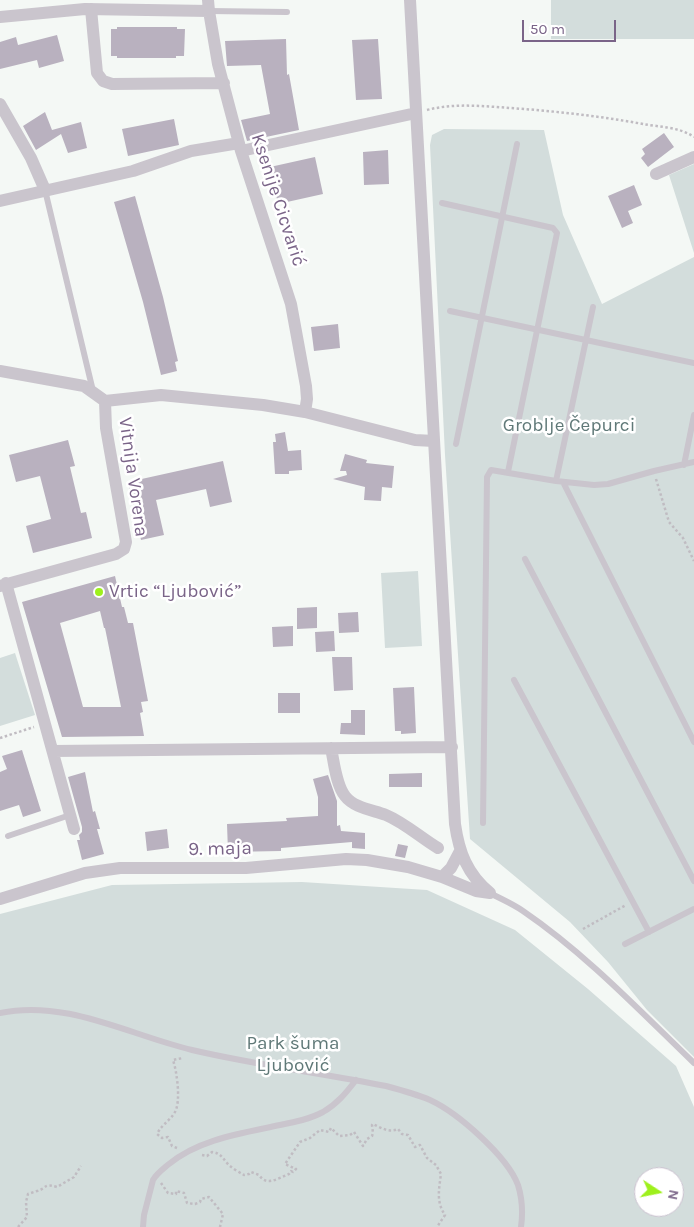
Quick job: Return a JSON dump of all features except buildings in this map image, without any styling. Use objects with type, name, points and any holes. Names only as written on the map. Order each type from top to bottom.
[{"type":"street","points":[[410,0],[455,824],[460,851],[471,874],[490,893]]},
{"type":"street","points":[[0,17],[85,6],[208,5]]},
{"type":"street","name":"Ksenije Cicvarić","points":[[208,5],[224,83],[240,147],[291,304],[306,386],[305,412]]},
{"type":"street","points":[[85,6],[98,73],[103,80],[112,84],[224,83]]},
{"type":"street","points":[[0,104],[31,158],[45,190]]},
{"type":"street","points":[[0,202],[45,190],[133,172],[191,151],[240,147],[416,112]]},
{"type":"street","points":[[656,174],[694,156]]},
{"type":"street","points":[[0,371],[84,386],[105,401],[161,395],[263,404],[305,412],[416,440],[434,441]]},
{"type":"street","name":"Vitnija Vorena","points":[[3,584],[116,554],[124,549],[126,542],[106,428],[105,401]]},
{"type":"street","points":[[3,584],[45,723],[74,829]]},
{"type":"street","points":[[53,751],[452,747]]},
{"type":"street","points":[[331,748],[337,777],[345,796],[358,806],[388,815],[404,824],[420,838],[438,848]]},
{"type":"street","points":[[442,877],[451,868],[460,851]]},
{"type":"street","name":"9. maja","points":[[0,899],[84,873],[120,868],[246,868],[346,859],[394,864],[442,877],[476,892],[490,893]]},
{"type":"lane","points":[[208,5],[287,12]]},
{"type":"lane","points":[[456,444],[517,144]]},
{"type":"lane","points":[[45,190],[93,391]]},
{"type":"lane","points":[[442,203],[553,228],[557,233],[508,472]]},
{"type":"lane","points":[[593,307],[559,481],[694,742]]},
{"type":"lane","points":[[450,311],[694,363]]},
{"type":"lane","points":[[684,465],[694,415]]},
{"type":"lane","points":[[483,822],[487,477],[491,470],[594,485],[608,484],[694,462]]},
{"type":"lane","points":[[525,559],[694,881]]},
{"type":"lane","points":[[514,680],[631,902],[649,932]]},
{"type":"lane","points":[[8,836],[70,815]]},
{"type":"lane","points":[[490,893],[521,910],[594,967],[694,1063]]},
{"type":"lane","points":[[625,944],[694,909]]},
{"type":"lane","points":[[0,1013],[28,1009],[52,1010],[80,1016],[190,1049],[356,1080],[415,1094],[431,1100],[470,1127],[494,1150],[510,1170],[518,1184],[521,1202],[521,1227]]},
{"type":"lane","points":[[143,1227],[148,1196],[156,1175],[183,1154],[204,1144],[233,1135],[307,1119],[323,1112],[341,1100],[356,1080]]},
{"type":"path","points":[[416,112],[440,107],[471,106],[543,110],[640,123],[682,131],[694,137]]},
{"type":"path","points":[[654,471],[669,522],[682,538],[694,561]]},
{"type":"path","points":[[0,738],[45,723]]},
{"type":"path","points":[[582,929],[631,902]]},
{"type":"path","points":[[183,1154],[180,1149],[172,1146],[168,1137],[162,1138],[158,1134],[161,1126],[175,1112],[178,1101],[173,1060],[182,1059],[190,1049]]},
{"type":"path","points":[[197,1156],[200,1154],[207,1156],[212,1152],[217,1152],[224,1157],[228,1164],[244,1175],[251,1172],[259,1175],[260,1178],[272,1181],[296,1169],[285,1164],[289,1156],[300,1142],[310,1138],[320,1130],[329,1132],[331,1128],[339,1136],[350,1135],[354,1132],[363,1146],[367,1139],[372,1136],[372,1125],[374,1124],[383,1129],[398,1129],[404,1135],[408,1135],[415,1148],[420,1145],[427,1158],[436,1165],[441,1174],[438,1186],[439,1203],[445,1215],[437,1227]]},
{"type":"path","points":[[18,1227],[27,1217],[26,1202],[28,1194],[52,1184],[57,1187],[74,1177],[81,1166]]},
{"type":"path","points":[[156,1175],[168,1193],[176,1194],[176,1191],[184,1193],[187,1203],[195,1204],[200,1202],[201,1199],[209,1197],[224,1214],[220,1227]]},
{"type":"green space","points":[[551,0],[694,0],[694,39],[551,39]]},
{"type":"green space","name":"Groblje Čepurci","points":[[444,129],[544,130],[563,215],[602,304],[694,257],[694,1057],[647,1010],[608,962],[570,922],[470,839],[445,455],[430,145],[432,135]]},
{"type":"green space","points":[[694,164],[694,253],[669,175]]},
{"type":"green space","points":[[418,571],[422,646],[385,648],[381,573]]},
{"type":"green space","points":[[15,653],[35,715],[0,726],[0,658]]},
{"type":"green space","name":"Park šuma Ljubović","points":[[302,882],[427,890],[515,930],[588,989],[676,1066],[694,1107],[694,1227],[0,1227],[0,914],[112,885]]},
{"type":"place","name":"Vrtic “Ljubović”","points":[[99,592]]}]
